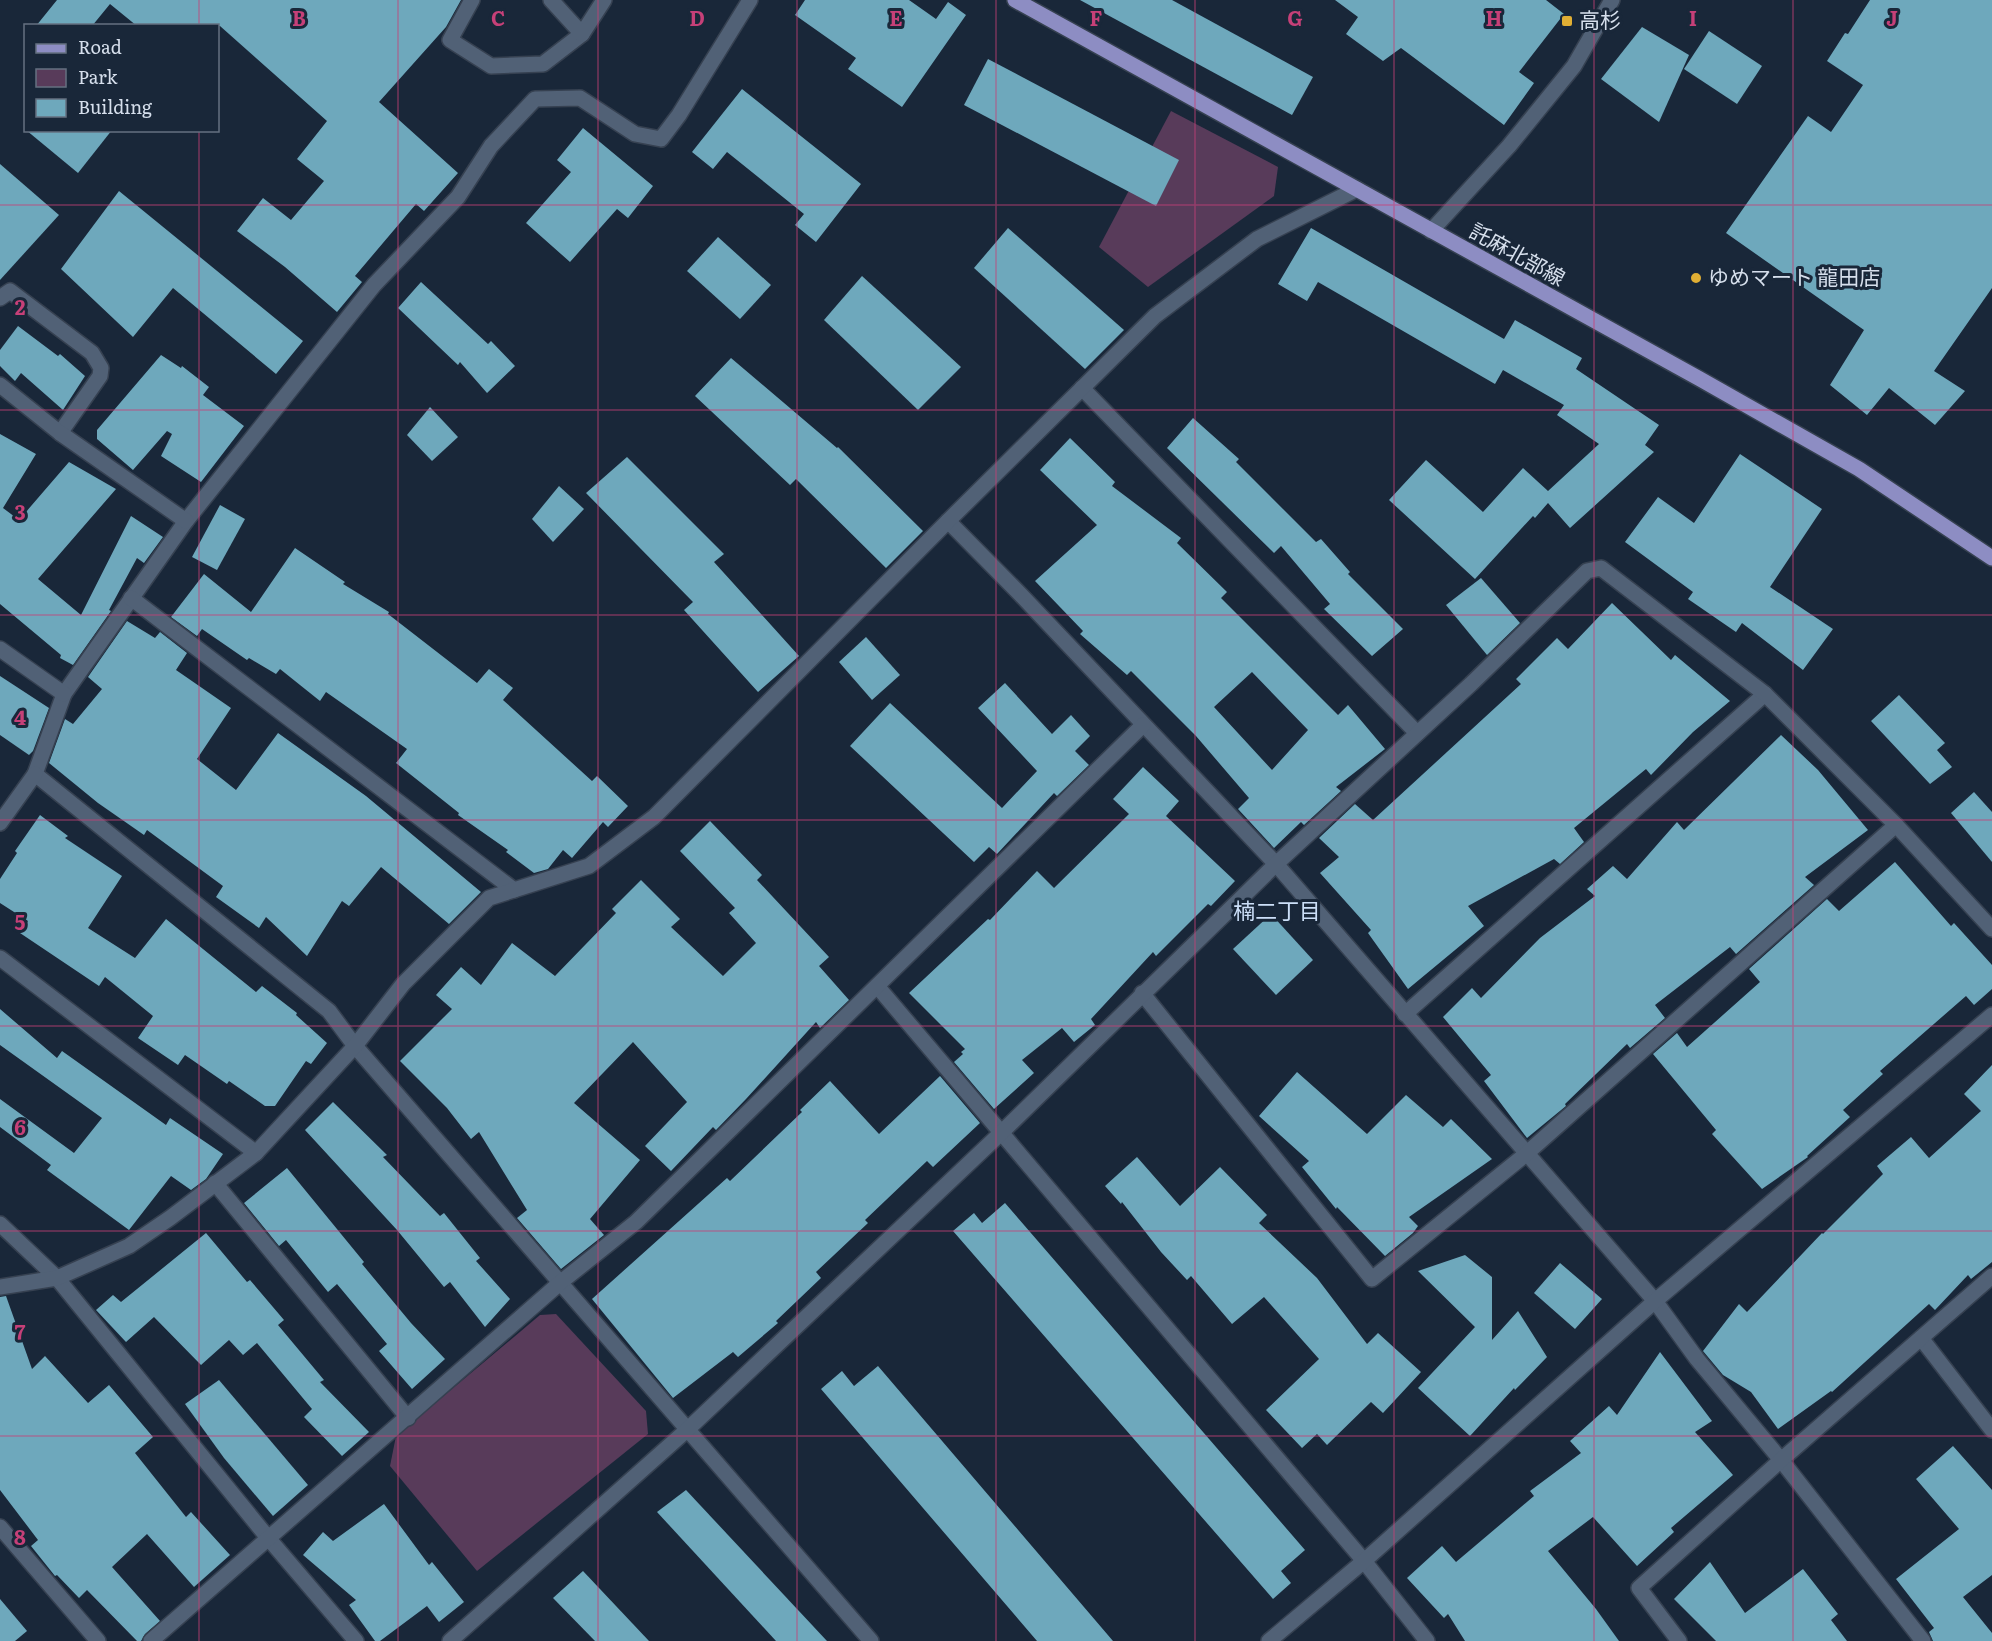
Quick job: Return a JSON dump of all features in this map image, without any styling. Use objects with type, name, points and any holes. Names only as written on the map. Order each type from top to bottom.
[{"type":"main road","name":"託麻北部線","points":[[1015,0],[1700,379],[1858,469],[1992,558]]},
{"type":"street","points":[[471,0],[450,40],[491,66],[543,64],[582,34],[604,0]]},
{"type":"street","points":[[550,0],[582,34]]},
{"type":"street","points":[[0,823],[35,774],[64,694],[186,521],[374,285],[458,197],[491,146],[535,99],[580,98],[635,134],[662,139],[750,0]]},
{"type":"street","points":[[1431,231],[1509,146],[1574,66],[1612,0]]},
{"type":"street","points":[[0,1287],[57,1278],[129,1246],[256,1153],[355,1046],[403,984],[489,898],[589,866],[654,817],[1155,316],[1257,239],[1357,189]]},
{"type":"street","points":[[0,298],[10,291],[92,353],[101,368],[100,376],[60,433]]},
{"type":"street","points":[[0,386],[60,433],[186,521]]},
{"type":"street","points":[[1082,388],[1417,733]]},
{"type":"street","points":[[948,521],[1021,594],[1276,864],[1655,1301],[1697,1359],[1923,1641]]},
{"type":"street","points":[[450,1641],[688,1429],[1002,1132],[1276,864],[1587,571],[1601,568],[1765,694],[1896,825],[1992,929]]},
{"type":"street","points":[[131,598],[514,890]]},
{"type":"street","points":[[0,649],[64,694]]},
{"type":"street","points":[[1406,1014],[1765,694]]},
{"type":"street","points":[[151,1641],[561,1282],[636,1222],[1143,725]]},
{"type":"street","points":[[35,774],[329,1011],[355,1046],[688,1429],[864,1639]]},
{"type":"street","points":[[1142,993],[1372,1279],[1526,1154],[1896,825]]},
{"type":"street","points":[[0,958],[256,1153]]},
{"type":"street","points":[[877,986],[1364,1561],[1427,1641]]},
{"type":"street","points":[[1269,1641],[1364,1561],[1655,1301],[1992,1015]]},
{"type":"street","points":[[215,1183],[408,1418]]},
{"type":"street","points":[[0,1224],[57,1278],[269,1539],[356,1641]]},
{"type":"street","points":[[1679,1641],[1639,1588],[1780,1460],[1992,1276]]},
{"type":"street","points":[[1921,1338],[1992,1430]]},
{"type":"street","points":[[0,1527],[98,1641]]},
{"type":"green space","points":[[1171,111],[1278,167],[1274,196],[1148,287],[1099,247]]},
{"type":"green space","points":[[556,1314],[646,1411],[648,1434],[477,1571],[390,1466],[396,1436],[540,1315]]},
{"type":"building","points":[[57,0],[461,0],[446,27],[379,102],[458,173],[424,211],[416,204],[355,276],[362,282],[337,312],[285,267],[237,231],[263,198],[291,220],[324,181],[297,159],[327,121],[219,24],[135,24],[110,4],[94,24],[38,24]]},
{"type":"building","points":[[805,0],[909,0],[936,19],[948,2],[966,15],[902,107],[848,69],[856,58],[795,15]]},
{"type":"building","points":[[1080,0],[1172,0],[1313,77],[1292,115]]},
{"type":"building","points":[[1335,0],[1546,0],[1564,14],[1519,72],[1534,83],[1504,125],[1401,48],[1383,61],[1346,34],[1358,17]]},
{"type":"building","points":[[1870,0],[1992,0],[1992,288],[1934,371],[1965,391],[1935,425],[1889,388],[1867,415],[1830,385],[1864,330],[1726,233],[1808,116],[1831,132],[1863,85],[1827,61]]},
{"type":"building","points":[[1642,27],[1689,55],[1659,122],[1601,79]]},
{"type":"building","points":[[1709,31],[1762,66],[1737,104],[1684,69]]},
{"type":"building","points":[[988,59],[1179,160],[1156,206],[964,105]]},
{"type":"building","points":[[742,89],[861,184],[816,242],[795,225],[804,214],[727,152],[713,169],[692,152]]},
{"type":"building","points":[[583,128],[653,186],[628,218],[617,209],[570,262],[526,223],[571,172],[557,160]]},
{"type":"building","points":[[28,132],[110,132],[78,173]]},
{"type":"building","points":[[0,164],[59,215],[0,280]]},
{"type":"building","points":[[119,191],[303,341],[276,374],[173,288],[133,337],[61,269]]},
{"type":"building","points":[[1008,228],[1124,330],[1085,369],[974,268]]},
{"type":"building","points":[[1311,228],[1504,339],[1515,320],[1582,358],[1576,369],[1659,425],[1645,445],[1654,452],[1570,528],[1548,503],[1535,518],[1533,516],[1475,579],[1389,500],[1426,460],[1483,512],[1523,468],[1548,491],[1599,444],[1557,415],[1564,405],[1503,370],[1495,384],[1318,282],[1307,301],[1278,284]]},
{"type":"building","points":[[718,237],[771,285],[740,319],[687,271]]},
{"type":"building","points":[[862,276],[961,367],[918,410],[824,320]]},
{"type":"building","points":[[421,282],[488,344],[491,341],[515,366],[487,393],[460,362],[458,365],[398,308]]},
{"type":"building","points":[[18,326],[58,356],[60,354],[85,376],[63,410],[21,373],[15,381],[0,366],[0,350]]},
{"type":"building","points":[[161,355],[181,368],[182,366],[209,387],[203,395],[244,426],[201,482],[161,456],[172,434],[167,431],[133,470],[97,439],[97,430]]},
{"type":"building","points":[[731,358],[838,447],[923,531],[886,568],[796,479],[790,485],[695,396]]},
{"type":"building","points":[[430,407],[458,437],[432,461],[407,435]]},
{"type":"building","points":[[1193,418],[1239,459],[1236,462],[1316,542],[1321,539],[1350,572],[1348,574],[1403,629],[1372,656],[1324,609],[1330,604],[1281,546],[1274,553],[1167,448]]},
{"type":"building","points":[[0,434],[36,454],[3,508],[19,520],[69,462],[116,489],[38,579],[81,615],[131,516],[163,537],[144,563],[137,558],[109,610],[111,611],[73,665],[60,658],[61,655],[0,604]]},
{"type":"building","points":[[1070,438],[1115,482],[1112,486],[1181,538],[1177,543],[1227,592],[1221,598],[1338,715],[1348,705],[1385,749],[1336,787],[1341,791],[1304,825],[1301,822],[1274,848],[1238,809],[1249,798],[1196,736],[1131,671],[1127,675],[1080,634],[1083,631],[1035,581],[1097,525],[1040,470]],"holes":[[[1252,672],[1308,730],[1272,770],[1214,707]]]},
{"type":"building","points":[[1740,454],[1822,509],[1770,587],[1833,629],[1803,670],[1742,623],[1736,632],[1688,599],[1693,592],[1625,542],[1658,497],[1694,523]]},
{"type":"building","points":[[627,457],[724,554],[714,562],[799,656],[758,692],[684,610],[693,602],[586,493]]},
{"type":"building","points":[[559,486],[584,509],[553,542],[532,519]]},
{"type":"building","points":[[220,505],[245,519],[217,570],[192,557]]},
{"type":"building","points":[[295,548],[345,582],[343,584],[389,612],[388,614],[477,683],[489,669],[513,688],[503,700],[592,781],[597,776],[628,806],[608,827],[603,822],[572,858],[563,850],[548,869],[534,873],[506,852],[508,850],[458,815],[459,813],[396,763],[407,749],[326,692],[320,701],[280,669],[276,674],[249,658],[247,660],[202,629],[197,636],[171,617],[204,574],[251,612]]},
{"type":"building","points":[[1481,578],[1520,623],[1487,655],[1446,605]]},
{"type":"building","points":[[1612,603],[1671,660],[1675,655],[1730,701],[1693,732],[1651,775],[1646,769],[1574,828],[1584,842],[1560,864],[1554,859],[1468,906],[1484,926],[1408,989],[1368,933],[1371,930],[1320,873],[1339,857],[1319,838],[1355,804],[1373,820],[1521,684],[1516,679],[1557,638],[1568,649]]},
{"type":"building","points":[[127,621],[155,638],[160,632],[187,653],[176,670],[231,708],[197,759],[236,790],[278,733],[366,796],[481,892],[449,924],[381,867],[349,906],[342,901],[307,956],[266,917],[259,928],[216,897],[223,886],[147,830],[144,835],[98,803],[49,763],[65,719],[73,724],[102,689],[88,677]]},
{"type":"building","points":[[866,637],[900,675],[872,700],[839,662]]},
{"type":"building","points":[[0,676],[49,708],[33,751],[29,755],[0,735]]},
{"type":"building","points":[[1005,683],[1052,734],[1071,715],[1090,736],[1075,751],[1089,765],[1057,796],[1054,793],[997,854],[989,847],[974,862],[850,746],[890,703],[1002,808],[1037,771],[978,708]]},
{"type":"building","points":[[1899,695],[1945,743],[1937,750],[1952,767],[1930,784],[1871,721]]},
{"type":"building","points":[[1781,735],[1818,770],[1868,830],[1805,877],[1814,885],[1736,954],[1730,947],[1655,1005],[1665,1018],[1630,1048],[1627,1044],[1565,1104],[1566,1106],[1527,1138],[1484,1081],[1491,1075],[1443,1017],[1472,988],[1481,998],[1540,938],[1595,896],[1587,889],[1613,866],[1627,879],[1677,822],[1684,830]]},
{"type":"building","points":[[1143,767],[1179,801],[1166,816],[1235,881],[1211,906],[1208,904],[1156,956],[1153,952],[1091,1019],[1095,1025],[1074,1042],[1062,1028],[1022,1060],[1034,1073],[994,1109],[954,1062],[965,1049],[909,993],[988,919],[990,920],[1037,871],[1054,888],[1129,814],[1113,799]]},
{"type":"building","points":[[1974,792],[1992,812],[1992,862],[1951,813]]},
{"type":"building","points":[[40,815],[68,836],[65,838],[122,876],[88,928],[135,958],[166,919],[256,992],[262,986],[297,1013],[296,1015],[327,1043],[311,1064],[306,1061],[275,1106],[265,1106],[229,1081],[227,1084],[185,1055],[178,1065],[138,1038],[153,1016],[105,977],[99,986],[20,933],[28,921],[0,903],[0,879],[17,853],[15,851]]},
{"type":"building","points":[[710,821],[762,875],[757,880],[829,957],[819,966],[849,1000],[820,1028],[816,1022],[716,1130],[713,1127],[671,1171],[645,1146],[687,1102],[633,1042],[574,1103],[640,1160],[590,1219],[604,1235],[561,1269],[517,1218],[527,1210],[479,1132],[471,1139],[447,1108],[400,1061],[452,1009],[436,995],[461,967],[481,985],[512,943],[555,976],[616,913],[612,909],[641,880],[680,919],[671,927],[723,976],[756,943],[729,913],[735,908],[680,851]]},
{"type":"building","points":[[1895,862],[1951,926],[1954,923],[1992,965],[1992,989],[1974,1005],[1966,996],[1880,1071],[1883,1074],[1843,1110],[1850,1117],[1808,1157],[1762,1189],[1712,1134],[1716,1130],[1653,1054],[1677,1033],[1687,1047],[1760,982],[1749,969],[1827,899],[1839,911]]},
{"type":"building","points":[[1271,914],[1313,960],[1276,995],[1233,949]]},
{"type":"building","points":[[0,1009],[57,1058],[62,1051],[166,1125],[170,1118],[223,1154],[206,1179],[191,1190],[171,1176],[129,1230],[47,1170],[51,1165],[0,1127],[0,1099],[74,1153],[102,1118],[0,1045]]},
{"type":"building","points":[[1992,1065],[1992,1262],[1971,1279],[1968,1275],[1935,1310],[1929,1304],[1832,1392],[1778,1429],[1751,1392],[1723,1375],[1703,1351],[1739,1304],[1747,1312],[1822,1233],[1883,1174],[1877,1166],[1911,1137],[1929,1158],[1981,1111],[1964,1094]]},
{"type":"building","points":[[1297,1072],[1367,1134],[1406,1095],[1443,1127],[1451,1119],[1492,1159],[1409,1217],[1418,1226],[1413,1233],[1385,1256],[1337,1207],[1336,1209],[1302,1167],[1309,1161],[1259,1116]]},
{"type":"building","points":[[940,1076],[980,1123],[933,1167],[927,1161],[865,1220],[868,1223],[816,1272],[821,1278],[776,1321],[778,1323],[738,1357],[733,1352],[673,1398],[592,1299],[727,1178],[730,1181],[802,1112],[800,1110],[830,1081],[879,1134]]},
{"type":"building","points":[[333,1102],[387,1155],[383,1157],[440,1216],[444,1213],[480,1258],[476,1261],[510,1299],[485,1327],[450,1282],[444,1287],[397,1230],[305,1130]]},
{"type":"building","points":[[1137,1157],[1180,1206],[1220,1167],[1267,1215],[1259,1223],[1317,1278],[1367,1344],[1378,1333],[1421,1372],[1383,1413],[1371,1402],[1327,1445],[1317,1434],[1302,1448],[1266,1410],[1319,1359],[1264,1297],[1232,1324],[1191,1276],[1187,1280],[1161,1252],[1122,1202],[1121,1204],[1105,1186]]},
{"type":"building","points":[[287,1168],[364,1262],[362,1264],[411,1323],[445,1359],[412,1389],[379,1351],[387,1344],[337,1284],[328,1292],[286,1240],[279,1246],[244,1203]]},
{"type":"building","points":[[1005,1203],[1305,1550],[1281,1571],[1291,1583],[1273,1599],[953,1231],[974,1213],[982,1223]]},
{"type":"building","points":[[206,1233],[247,1282],[250,1280],[284,1320],[278,1325],[324,1380],[320,1382],[369,1432],[342,1456],[304,1417],[312,1409],[257,1343],[243,1355],[229,1340],[201,1365],[154,1317],[126,1342],[96,1310],[113,1295],[121,1302]]},
{"type":"building","points":[[1465,1255],[1492,1277],[1492,1340],[1518,1311],[1547,1357],[1515,1390],[1514,1388],[1470,1436],[1418,1388],[1475,1327],[1418,1271]]},
{"type":"building","points":[[1560,1263],[1602,1299],[1575,1329],[1534,1293]]},
{"type":"building","points":[[6,1296],[32,1369],[45,1356],[88,1403],[109,1385],[153,1437],[135,1453],[186,1517],[191,1512],[230,1555],[194,1587],[147,1534],[112,1567],[160,1621],[145,1634],[141,1641],[137,1641],[87,1590],[79,1598],[57,1575],[55,1576],[31,1546],[38,1540],[0,1490],[0,1297]]},
{"type":"building","points":[[1660,1352],[1712,1421],[1695,1432],[1733,1475],[1671,1528],[1674,1532],[1637,1566],[1593,1517],[1548,1551],[1619,1641],[1465,1641],[1448,1614],[1444,1618],[1407,1578],[1442,1546],[1456,1562],[1534,1496],[1530,1491],[1581,1453],[1570,1441],[1609,1406],[1617,1415]]},
{"type":"building","points":[[878,1366],[1113,1641],[1037,1641],[821,1389],[842,1371],[854,1386]]},
{"type":"building","points":[[219,1380],[308,1485],[273,1516],[224,1458],[185,1404]]},
{"type":"building","points":[[1953,1446],[1992,1490],[1992,1575],[1963,1597],[1992,1633],[1992,1641],[1933,1641],[1929,1632],[1934,1628],[1896,1579],[1959,1529],[1916,1479]]},
{"type":"building","points":[[686,1490],[827,1641],[776,1641],[657,1512]]},
{"type":"building","points":[[384,1504],[429,1565],[432,1562],[464,1602],[439,1622],[427,1606],[380,1641],[375,1641],[349,1605],[356,1600],[303,1555],[323,1532],[333,1541]]},
{"type":"building","points":[[1710,1562],[1745,1613],[1803,1569],[1838,1614],[1831,1620],[1847,1641],[1716,1641],[1674,1599]]},
{"type":"building","points":[[583,1571],[649,1641],[595,1641],[553,1598]]},
{"type":"building","points":[[0,1599],[27,1631],[15,1641],[0,1641]]},
{"type":"place","name":"高杉","points":[[1567,21]]},
{"type":"place","name":"ゆめマート 龍田店","points":[[1696,278]]},
{"type":"district","name":"楠二丁目","points":[[1277,911]]}]
